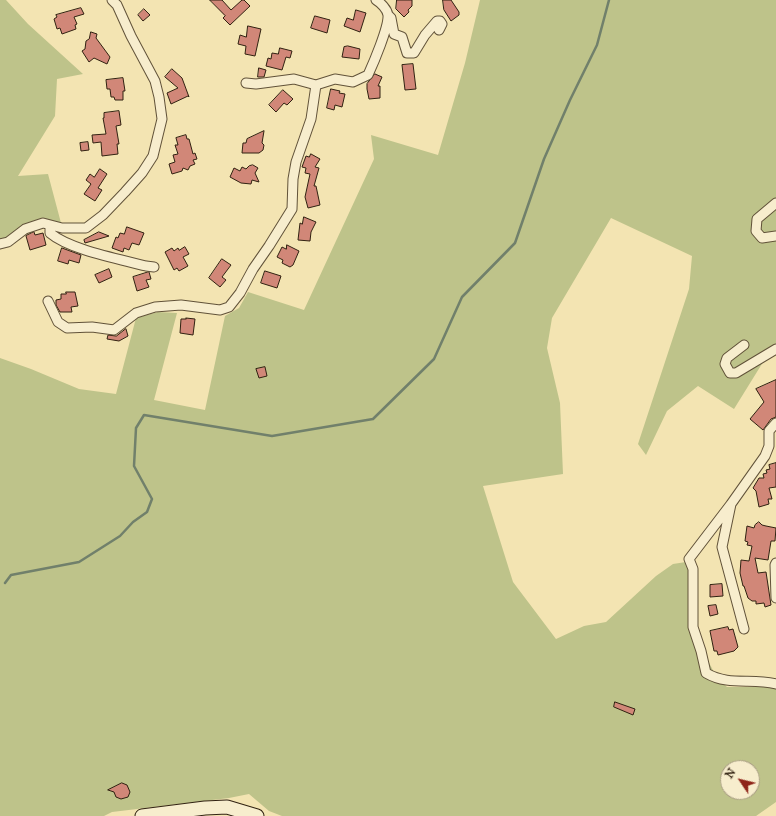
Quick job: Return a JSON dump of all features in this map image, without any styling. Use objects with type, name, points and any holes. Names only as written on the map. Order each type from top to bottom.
[{"type":"street","points":[[0,244],[8,242],[25,229],[43,223],[62,228],[86,228],[103,215],[125,192],[142,173],[153,156],[162,119],[155,81],[131,36],[117,5],[112,0]]},
{"type":"street","points":[[376,0],[382,4],[391,18],[394,34],[402,37],[407,53],[414,53],[437,21],[440,21],[442,24],[439,30]]},
{"type":"street","points":[[246,83],[256,84],[294,79],[316,85],[335,79],[353,82],[368,75],[377,56],[388,15]]},
{"type":"street","points":[[48,301],[58,322],[67,328],[92,327],[114,330],[136,313],[155,307],[182,305],[220,310],[229,307],[240,293],[253,269],[270,246],[292,209],[293,179],[296,162],[311,119],[316,85]]},
{"type":"street","points":[[776,203],[757,219],[756,231],[762,238],[776,236]]},
{"type":"street","points":[[50,226],[50,233],[57,239],[78,248],[154,267]]},
{"type":"street","points":[[744,344],[727,358],[725,364],[730,373],[736,373],[776,349]]},
{"type":"street","points":[[776,423],[770,431],[769,446],[765,456],[689,559],[693,569],[693,627],[706,673],[716,679],[769,682],[776,684]]},
{"type":"street","points":[[731,504],[722,548],[744,629]]},
{"type":"street","points":[[776,563],[776,598]]},
{"type":"street","points":[[142,816],[205,808],[228,807],[257,816]]},
{"type":"green space","points":[[0,0],[6,0],[28,24],[83,74],[57,79],[55,116],[18,176],[48,174],[61,223],[44,221],[0,242]]},
{"type":"green space","points":[[480,0],[776,0],[776,344],[773,346],[734,409],[698,386],[667,411],[646,455],[638,444],[689,289],[692,256],[611,218],[552,318],[547,348],[560,403],[563,474],[483,486],[513,582],[556,639],[584,626],[606,622],[656,576],[673,564],[686,562],[691,572],[697,625],[705,655],[716,676],[727,687],[753,687],[769,685],[776,687],[776,802],[756,816],[282,816],[269,811],[249,794],[229,798],[112,812],[104,816],[0,816],[0,358],[79,389],[116,394],[136,318],[158,312],[177,313],[154,400],[205,410],[225,316],[239,308],[248,292],[304,310],[374,159],[371,135],[438,155],[465,63]]},
{"type":"building","points":[[210,0],[222,0],[231,10],[242,0],[250,6],[230,25],[223,18],[225,16]]},
{"type":"building","points":[[397,0],[412,0],[412,6],[404,17],[396,9]]},
{"type":"building","points":[[443,0],[451,0],[459,12],[459,15],[451,21],[444,10]]},
{"type":"building","points":[[81,8],[84,14],[74,17],[77,24],[75,25],[76,29],[62,34],[60,28],[57,29],[54,19],[57,17],[56,15]]},
{"type":"building","points":[[144,9],[150,15],[143,21],[138,15]]},
{"type":"building","points":[[356,10],[366,13],[360,32],[344,26],[347,18],[353,20]]},
{"type":"building","points":[[315,16],[330,20],[327,33],[311,28]]},
{"type":"building","points":[[248,26],[261,29],[255,56],[245,54],[246,46],[238,44],[240,35],[246,37]]},
{"type":"building","points":[[91,32],[97,34],[96,38],[110,57],[107,64],[94,58],[89,62],[82,51],[85,49],[86,41],[89,39]]},
{"type":"building","points":[[348,46],[360,49],[359,59],[342,57],[344,47]]},
{"type":"building","points":[[280,48],[292,51],[290,58],[286,57],[282,70],[266,66],[268,58],[271,59],[272,53],[278,54]]},
{"type":"building","points":[[413,64],[416,89],[405,90],[402,65]]},
{"type":"building","points":[[259,68],[266,70],[264,77],[258,77]]},
{"type":"building","points":[[172,69],[182,78],[189,97],[188,96],[171,104],[167,93],[178,88],[165,77]]},
{"type":"building","points":[[375,74],[382,77],[378,86],[380,86],[380,98],[369,99],[367,84]]},
{"type":"building","points":[[123,78],[125,91],[123,91],[123,100],[115,100],[114,97],[111,97],[110,89],[107,89],[106,80]]},
{"type":"building","points":[[331,89],[345,94],[342,107],[335,105],[334,110],[327,108]]},
{"type":"building","points":[[283,90],[293,99],[287,105],[284,103],[276,112],[269,105]]},
{"type":"building","points":[[119,111],[121,125],[116,126],[119,144],[117,144],[118,154],[102,156],[101,142],[93,143],[92,135],[106,134],[103,118],[104,113]]},
{"type":"building","points":[[264,131],[262,143],[264,145],[263,150],[259,153],[242,153],[243,143],[246,143],[247,139]]},
{"type":"building","points":[[186,135],[187,139],[189,139],[193,154],[195,153],[197,159],[193,160],[195,164],[190,166],[188,170],[183,168],[182,171],[172,174],[169,164],[175,162],[173,155],[178,154],[175,145],[178,145],[176,138]]},
{"type":"building","points":[[88,142],[89,150],[81,151],[80,143]]},
{"type":"building","points":[[311,154],[320,159],[315,167],[319,168],[314,186],[316,186],[320,205],[308,208],[305,197],[310,174],[305,173],[306,168],[302,167],[306,156],[309,157]]},
{"type":"building","points":[[253,165],[258,168],[255,173],[259,182],[252,180],[251,184],[241,183],[230,177],[234,168],[240,171],[242,167],[246,169]]},
{"type":"building","points":[[100,169],[107,174],[98,188],[102,190],[95,201],[84,194],[91,184],[86,180],[90,174],[94,177]]},
{"type":"building","points":[[304,217],[316,222],[311,232],[310,241],[298,240],[300,223],[302,224]]},
{"type":"building","points":[[127,227],[144,233],[139,245],[132,243],[129,250],[124,248],[123,252],[112,248],[116,237],[118,238],[120,233],[124,234]]},
{"type":"building","points":[[34,232],[35,235],[43,233],[46,245],[30,250],[26,236]]},
{"type":"building","points":[[99,232],[109,236],[85,243],[84,240]]},
{"type":"building","points":[[287,245],[299,251],[293,265],[290,267],[282,263],[283,260],[277,257],[282,247],[286,249]]},
{"type":"building","points":[[185,247],[189,254],[183,257],[188,266],[179,271],[177,268],[174,270],[165,252],[172,248],[174,251],[178,248],[179,250]]},
{"type":"building","points":[[62,248],[81,255],[79,263],[69,260],[68,264],[58,261]]},
{"type":"building","points":[[222,259],[231,265],[222,277],[226,280],[220,287],[209,278]]},
{"type":"building","points":[[109,269],[112,277],[99,283],[95,275]]},
{"type":"building","points":[[265,271],[281,276],[277,288],[261,283]]},
{"type":"building","points":[[149,272],[151,279],[146,280],[149,287],[137,291],[133,277]]},
{"type":"building","points":[[66,292],[75,292],[78,306],[71,307],[72,312],[60,312],[56,305],[56,300],[61,299],[61,294],[66,294]]},
{"type":"building","points":[[181,319],[195,319],[193,335],[180,333]]},
{"type":"building","points":[[126,329],[128,336],[119,341],[107,339],[108,335],[116,336]]},
{"type":"building","points":[[265,367],[267,376],[259,378],[256,369]]},
{"type":"building","points":[[776,380],[776,417],[771,419],[763,430],[750,419],[764,402],[756,389]]},
{"type":"building","points":[[776,463],[776,487],[769,488],[772,499],[768,499],[769,504],[759,507],[756,491],[753,488],[759,478],[764,478],[763,474],[767,473],[766,470],[770,469],[769,465]]},
{"type":"building","points":[[759,522],[762,525],[776,528],[775,541],[771,541],[768,560],[755,558],[758,573],[766,572],[771,605],[765,607],[764,603],[756,604],[756,601],[752,601],[748,598],[740,573],[741,560],[749,561],[752,546],[747,545],[748,542],[745,541],[747,526],[754,528]]},
{"type":"building","points":[[722,584],[723,596],[710,597],[710,585]]},
{"type":"building","points":[[716,605],[718,614],[710,616],[708,606]]},
{"type":"building","points":[[728,627],[729,630],[733,629],[738,647],[734,651],[718,655],[717,651],[714,651],[710,631]]},
{"type":"building","points":[[615,702],[635,709],[633,715],[614,707]]},
{"type":"building","points":[[122,783],[127,785],[130,792],[128,797],[121,799],[116,797],[114,792],[108,790]]},
{"type":"waterway","points":[[5,583],[11,575],[79,562],[120,536],[133,522],[147,512],[152,499],[134,466],[136,428],[144,415],[272,436],[373,419],[434,359],[462,297],[515,243],[544,159],[570,100],[597,45],[609,0]]}]
